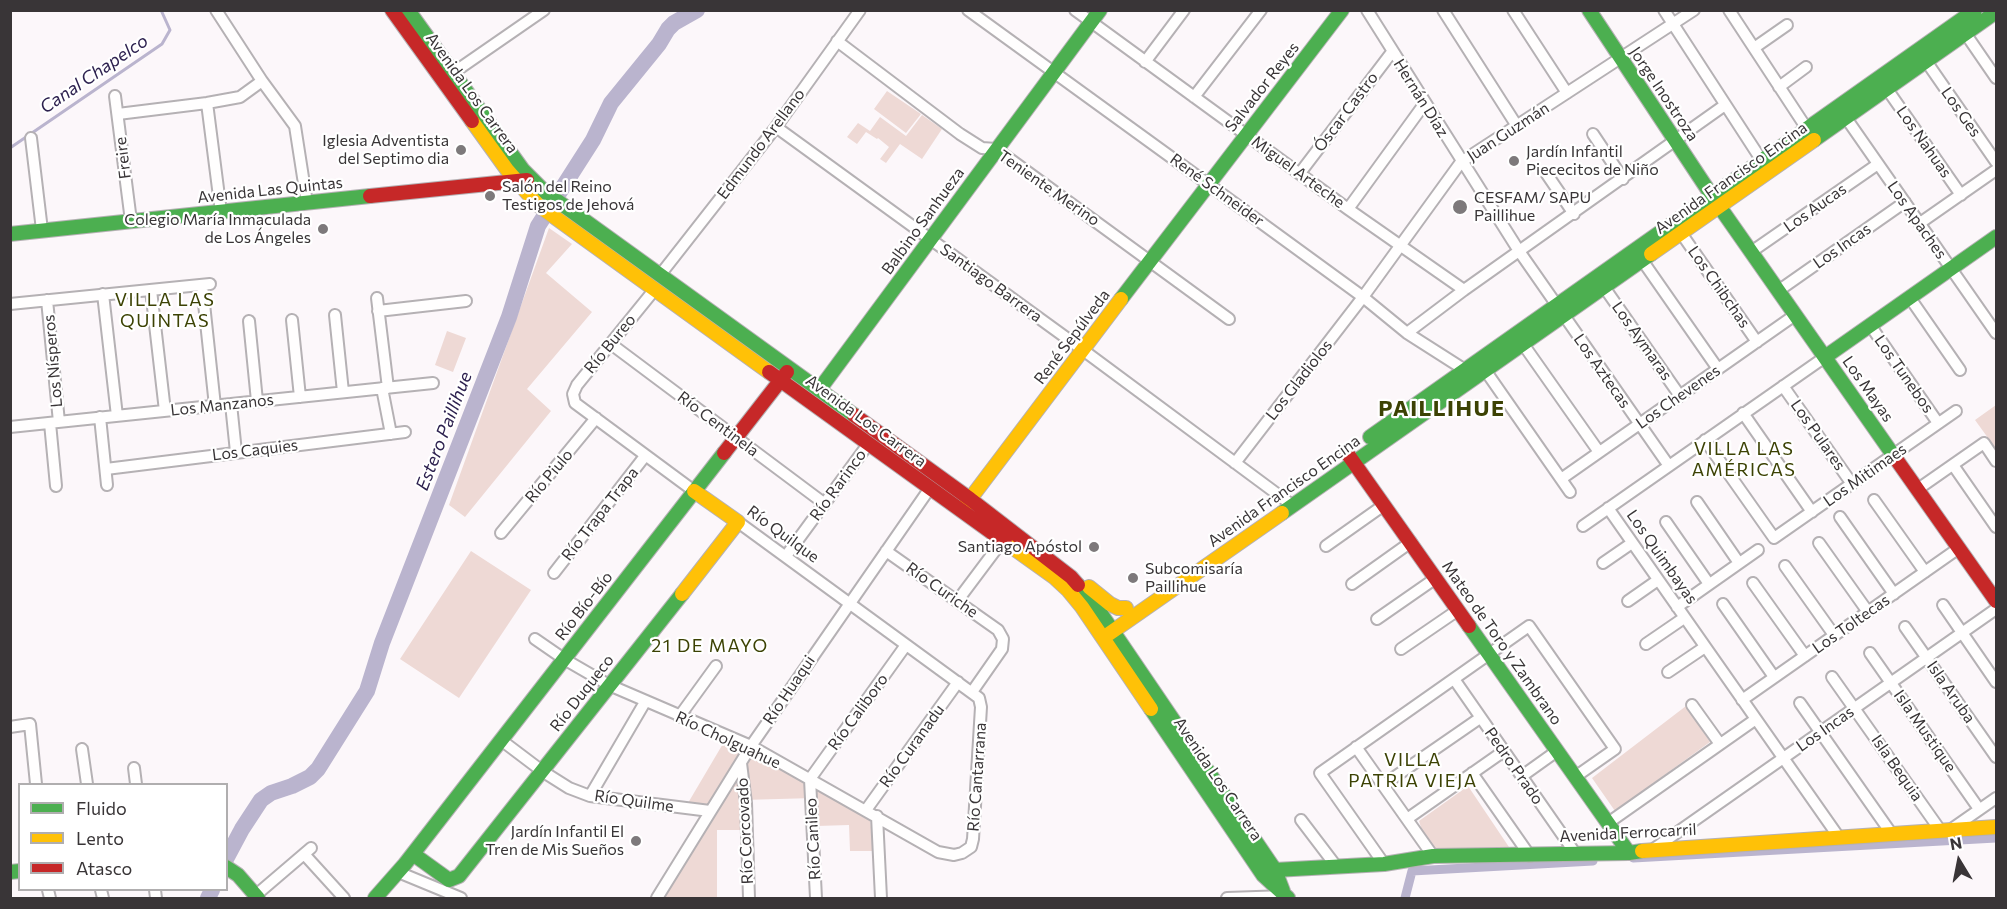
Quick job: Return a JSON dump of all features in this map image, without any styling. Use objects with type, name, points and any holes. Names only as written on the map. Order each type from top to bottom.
[{"type":"street","points":[[216,10],[262,81],[295,126],[307,203]]},
{"type":"street","name":"Avenida Los Carrera","points":[[392,10],[532,180],[565,215],[655,289],[785,374],[819,390],[966,505],[1057,566],[1083,591],[1104,630],[1286,896]]},
{"type":"street","name":"Avenida Los Carrera","points":[[408,10],[516,182],[538,205],[565,215],[660,275],[869,443],[930,488],[966,505],[1003,540],[1058,580],[1104,630]]},
{"type":"street","points":[[448,77],[544,10]]},
{"type":"street","name":"Edmundo Arellano","points":[[660,275],[776,126],[860,10]]},
{"type":"street","name":"René Schneider","points":[[968,10],[1363,297],[1407,333],[1465,370]]},
{"type":"street","name":"Miguel Arteche","points":[[1075,10],[1348,209],[1464,290]]},
{"type":"street","name":"Balbino Sanhueza","points":[[819,390],[1100,10]]},
{"type":"street","points":[[1145,62],[1184,10]]},
{"type":"street","points":[[1194,97],[1261,10]]},
{"type":"street","name":"Salvador Reyes","points":[[1208,184],[1342,10]]},
{"type":"street","name":"Hernán Díaz","points":[[1366,10],[1519,252],[1560,310]]},
{"type":"street","points":[[1443,10],[1516,126]]},
{"type":"street","points":[[1513,10],[1567,93]]},
{"type":"street","name":"Jorge Inostroza","points":[[1589,10],[1715,201]]},
{"type":"street","points":[[1664,10],[1762,161]]},
{"type":"street","name":"Juan Guzmán","points":[[1363,297],[1461,162],[1694,10]]},
{"type":"street","points":[[1729,10],[1810,134]]},
{"type":"street","name":"Avenida Francisco Encina","points":[[1842,112],[1887,89],[1926,61],[1962,28],[1976,10]]},
{"type":"street","name":"Avenida Francisco Encina","points":[[1351,457],[1465,370],[1560,310],[1962,28],[1996,12]]},
{"type":"street","points":[[1754,48],[1787,26]]},
{"type":"street","points":[[1962,28],[1996,78]]},
{"type":"street","name":"Teniente Merino","points":[[837,41],[960,134],[982,148],[996,149],[1229,319]]},
{"type":"street","name":"Óscar Castro","points":[[1300,172],[1392,52]]},
{"type":"street","name":"Los Ges","points":[[1926,61],[1996,162]]},
{"type":"street","points":[[1779,87],[1806,67]]},
{"type":"street","points":[[118,114],[240,97],[262,81]]},
{"type":"street","name":"Los Nahuas","points":[[1887,89],[1961,195]]},
{"type":"street","name":"Freire","points":[[115,96],[131,221]]},
{"type":"street","points":[[207,103],[221,212]]},
{"type":"street","points":[[1348,209],[1425,104]]},
{"type":"street","points":[[1407,333],[1725,105]]},
{"type":"street","name":"Los Apaches","points":[[1842,112],[1996,333]]},
{"type":"street","name":"Santiago Barrera","points":[[776,126],[1287,502]]},
{"type":"street","points":[[1593,134],[1623,179]]},
{"type":"street","name":"Avenida Francisco Encina","points":[[1104,630],[1351,457],[1523,344],[1560,310],[1604,287],[1681,233],[1762,161],[1810,134]]},
{"type":"street","points":[[31,138],[42,230]]},
{"type":"street","name":"Los Aucas","points":[[1751,252],[1878,164]]},
{"type":"street","points":[[1920,223],[1996,170]]},
{"type":"street","points":[[1546,172],[1574,214]]},
{"type":"street","name":"Avenida Las Quintas","points":[[18,233],[532,180]]},
{"type":"street","name":"René Sepúlveda","points":[[966,505],[1208,184]]},
{"type":"street","name":"Los Mayas","points":[[1715,201],[1996,601]]},
{"type":"street","name":"Los Incas","points":[[1778,291],[1905,202]]},
{"type":"street","points":[[10,226],[18,233]]},
{"type":"street","name":"Los Chibchas","points":[[1681,233],[1757,342]]},
{"type":"street","name":"Los Quimbayas","points":[[1838,836],[1608,508],[1951,268],[1995,241]]},
{"type":"street","points":[[1642,260],[1718,369]]},
{"type":"street","points":[[10,304],[206,284],[214,406]]},
{"type":"street","name":"Los Aymaras","points":[[1604,287],[1680,396]]},
{"type":"street","name":"Río Bureo","points":[[575,403],[573,394],[577,385],[655,289]]},
{"type":"street","points":[[151,290],[165,411]]},
{"type":"street","points":[[103,294],[117,416]]},
{"type":"street","name":"Los Gladiolos","points":[[1235,463],[1363,297]]},
{"type":"street","points":[[1910,297],[1960,370]]},
{"type":"street","points":[[377,298],[391,434]]},
{"type":"street","name":"Los Nísperos","points":[[47,300],[56,486]]},
{"type":"street","points":[[378,311],[466,301]]},
{"type":"street","name":"Los Aztecas","points":[[1560,310],[1668,466]]},
{"type":"street","points":[[335,315],[343,393]]},
{"type":"street","name":"Los Chevenes","points":[[1561,479],[1796,315]]},
{"type":"street","points":[[292,320],[300,397]]},
{"type":"street","points":[[249,321],[257,401]]},
{"type":"street","name":"Los Tunebos","points":[[1870,326],[1938,423]]},
{"type":"street","name":"Río Centinela","points":[[611,344],[825,504]]},
{"type":"street","points":[[1523,344],[1599,452]]},
{"type":"street","points":[[1465,370],[1485,370],[1570,492]]},
{"type":"street","name":"Río Bío-Bío","points":[[375,898],[405,863],[785,374]]},
{"type":"street","name":"Los Manzanos","points":[[10,427],[433,383]]},
{"type":"street","name":"Los Pulares","points":[[1783,386],[1852,484]]},
{"type":"street","name":"Río Quilque","points":[[575,403],[972,692]]},
{"type":"street","points":[[231,404],[236,452]]},
{"type":"street","name":"Los Mitimaes","points":[[1705,440],[1774,538],[1956,411]]},
{"type":"street","points":[[1743,414],[1812,512]]},
{"type":"street","points":[[100,417],[107,485]]},
{"type":"street","name":"Río Piulo","points":[[501,533],[597,418]]},
{"type":"street","name":"Los Caquies","points":[[106,469],[405,432]]},
{"type":"street","name":"Río Rarinco","points":[[786,556],[869,443]]},
{"type":"street","points":[[1918,489],[1984,443],[1996,461]]},
{"type":"street","name":"Río Trapa Trapa","points":[[554,573],[645,456]]},
{"type":"street","name":"Mateo de Toro y Zambrano","points":[[1351,457],[1629,853]]},
{"type":"street","points":[[1953,465],[1996,527]]},
{"type":"street","name":"Río Huaqui","points":[[657,898],[751,746],[930,488]]},
{"type":"street","points":[[1874,500],[1925,572]]},
{"type":"street","name":"Avenida Francisco Encina","points":[[1104,630],[1126,608],[1287,502]]},
{"type":"street","points":[[1697,502],[1739,563]]},
{"type":"street","points":[[1326,546],[1384,505]]},
{"type":"street","points":[[1583,526],[1608,508]]},
{"type":"street","points":[[1840,518],[1894,594]]},
{"type":"street","name":"Río Duqueco","points":[[405,863],[449,880],[459,876],[469,867],[738,522]]},
{"type":"street","points":[[1666,522],[1709,584]]},
{"type":"street","points":[[958,600],[1003,540]]},
{"type":"street","points":[[1352,584],[1411,543]]},
{"type":"street","points":[[1602,563],[1632,543]]},
{"type":"street","points":[[1819,543],[1868,612]]},
{"type":"street","name":"Los Toltecas","points":[[1742,700],[1959,548]]},
{"type":"street","points":[[1677,607],[1758,550]]},
{"type":"street","name":"Río Curiche","points":[[886,551],[998,630],[1003,639],[1002,649],[972,692]]},
{"type":"street","points":[[1057,566],[1065,568],[1110,604],[1118,608],[1126,608]]},
{"type":"street","points":[[1785,566],[1834,635]]},
{"type":"street","points":[[1377,619],[1436,578]]},
{"type":"street","points":[[1628,601],[1658,580]]},
{"type":"street","points":[[1753,583],[1805,656]]},
{"type":"street","points":[[1723,604],[1774,677]]},
{"type":"street","points":[[1942,605],[1996,682]]},
{"type":"street","name":"Los Incas","points":[[1653,849],[1996,609]]},
{"type":"street","points":[[1401,649],[1458,610]]},
{"type":"street","points":[[1646,644],[1684,618]]},
{"type":"street","points":[[1384,864],[1320,773],[1529,626],[1615,749],[1575,777]]},
{"type":"street","name":"Isla Aruba","points":[[1905,627],[1996,757]]},
{"type":"street","name":"Río Cholguahue","points":[[535,639],[609,685],[751,746],[938,852],[954,855]]},
{"type":"street","name":"Río Caliboro","points":[[810,779],[906,645]]},
{"type":"street","points":[[1668,672],[1705,647]]},
{"type":"street","name":"Isla Mustique","points":[[1870,653],[1979,809]]},
{"type":"street","points":[[679,717],[716,666]]},
{"type":"street","name":"Isla Bequia","points":[[1832,677],[1945,830]]},
{"type":"street","name":"Pedro Prado","points":[[1454,679],[1575,853]]},
{"type":"street","name":"Río Curanadu","points":[[866,810],[958,682]]},
{"type":"street","name":"Río Cantarrana","points":[[954,855],[971,847],[973,839],[981,707],[979,698],[972,692]]},
{"type":"street","points":[[590,796],[645,702]]},
{"type":"street","points":[[1800,703],[1891,833]]},
{"type":"street","points":[[1692,705],[1720,744]]},
{"type":"street","points":[[1383,785],[1480,718]]},
{"type":"street","points":[[1608,823],[1756,719]]},
{"type":"street","points":[[10,727],[30,724],[36,783]]},
{"type":"street","name":"Río Quilme","points":[[501,740],[569,788],[590,796],[711,811]]},
{"type":"street","points":[[1356,747],[1433,856]]},
{"type":"street","points":[[82,749],[87,783]]},
{"type":"street","points":[[1407,819],[1504,751]]},
{"type":"street","points":[[1522,776],[1557,751]]},
{"type":"street","name":"Río Corcovado","points":[[741,763],[746,803],[749,898]]},
{"type":"street","points":[[134,768],[136,783]]},
{"type":"street","points":[[1472,773],[1530,856]]},
{"type":"street","name":"Río Canileo","points":[[810,779],[816,898]]},
{"type":"street","points":[[1945,830],[1996,798]]},
{"type":"street","points":[[877,816],[881,898]]},
{"type":"street","points":[[1301,820],[1336,866]]},
{"type":"street","name":"Avenida Ferrocarril","points":[[1269,872],[1384,864],[1433,856],[1629,853],[1653,849],[1996,827]]},
{"type":"street","points":[[229,868],[244,880],[257,897],[308,851],[344,898]]},
{"type":"street","points":[[405,863],[461,898]]},
{"type":"street","points":[[1227,898],[1286,896]]},
{"type":"shaded area","points":[[887,91],[921,114],[906,133],[874,109]]},
{"type":"shaded area","points":[[922,115],[942,129],[922,159],[900,144],[886,163],[880,159],[889,147],[878,138],[866,132],[857,144],[847,137],[858,123],[870,131],[880,117],[906,136]]},
{"type":"shaded area","points":[[549,228],[572,244],[546,273],[592,312],[527,389],[551,411],[465,517],[449,505]]},
{"type":"shaded area","points":[[447,331],[466,338],[453,372],[435,365]]},
{"type":"shaded area","points":[[1996,405],[1996,449],[1975,420]]},
{"type":"shaded area","points":[[471,551],[531,590],[459,698],[400,659]]},
{"type":"shaded area","points":[[1686,706],[1710,742],[1615,811],[1592,778]]},
{"type":"shaded area","points":[[724,742],[753,755],[870,819],[874,851],[850,851],[849,825],[817,826],[814,798],[743,800],[743,830],[717,830],[717,898],[660,898],[716,808],[688,803]]},
{"type":"shaded area","points":[[1468,786],[1511,850],[1430,855],[1419,821]]},
{"type":"waterway","name":"Canal Chapelco","points":[[10,148],[162,44],[170,30],[161,10]]},
{"type":"waterway","name":"Estero Paillihue","points":[[228,855],[261,800],[271,793],[310,777],[318,769],[367,691],[382,643],[509,317],[538,226],[593,140],[611,103],[659,44],[668,29],[697,10]]},
{"type":"waterway","points":[[1633,858],[1996,838]]},
{"type":"waterway","points":[[1405,898],[1412,871],[1593,861]]},
{"type":"waterway","name":"Estero Paillihue","points":[[208,898],[212,891]]},
{"type":"traffic: fast","points":[[408,10],[523,170],[545,192],[854,415]]},
{"type":"traffic: fast","points":[[819,390],[1100,10]]},
{"type":"traffic: fast","points":[[1121,299],[1342,10]]},
{"type":"traffic: fast","points":[[1589,10],[1712,196],[1896,459]]},
{"type":"traffic: fast","points":[[1370,437],[1975,10]]},
{"type":"traffic: fast","points":[[1814,140],[1996,12]]},
{"type":"traffic: fast","points":[[10,234],[370,196]]},
{"type":"traffic: fast","points":[[1825,357],[1996,237]]},
{"type":"traffic: fast","points":[[1282,513],[1651,254]]},
{"type":"traffic: fast","points":[[375,898],[405,864],[724,453]]},
{"type":"traffic: fast","points":[[1078,585],[1095,605],[1275,870],[1283,891]]},
{"type":"traffic: fast","points":[[413,854],[449,880],[459,876],[682,594]]},
{"type":"traffic: fast","points":[[1469,626],[1629,853]]},
{"type":"traffic: fast","points":[[1151,709],[1263,875],[1288,898]]},
{"type":"traffic: fast","points":[[1265,875],[1275,870],[1384,864],[1433,856],[1642,851]]},
{"type":"traffic: fast","points":[[228,868],[238,875],[258,898]]},
{"type":"traffic: fast","points":[[10,872],[18,871]]},
{"type":"traffic: slow","points":[[472,121],[508,171],[538,205],[769,372]]},
{"type":"traffic: slow","points":[[1651,254],[1814,140]]},
{"type":"traffic: slow","points":[[964,507],[1121,299]]},
{"type":"traffic: slow","points":[[682,594],[738,522],[694,491]]},
{"type":"traffic: slow","points":[[1103,638],[1282,513]]},
{"type":"traffic: slow","points":[[1005,542],[1054,577],[1068,590],[1151,709]]},
{"type":"traffic: slow","points":[[1089,587],[1110,604],[1118,608],[1126,608]]},
{"type":"traffic: slow","points":[[1642,851],[1996,827]]},
{"type":"traffic: jam","points":[[392,10],[472,121]]},
{"type":"traffic: jam","points":[[370,196],[527,180]]},
{"type":"traffic: jam","points":[[769,372],[1005,542]]},
{"type":"traffic: jam","points":[[724,453],[787,372]]},
{"type":"traffic: jam","points":[[854,415],[970,499],[1071,577],[1078,585]]},
{"type":"traffic: jam","points":[[1347,453],[1469,626]]},
{"type":"traffic: jam","points":[[1896,459],[1996,601]]},
{"type":"place","name":"Iglesia Adventista del Septimo dia","points":[[461,150]]},
{"type":"place","name":"Jardín Infantil Piececitos de Niño","points":[[1514,161]]},
{"type":"place","name":"Salón del Reino Testigos de Jehová","points":[[490,196]]},
{"type":"place","name":"CESFAM/ SAPU Paillihue","points":[[1460,207]]},
{"type":"place","name":"Colegio María Inmaculada de Los Ángeles","points":[[323,229]]},
{"type":"place","name":"Santiago Apóstol","points":[[1094,547]]},
{"type":"place","name":"Subcomisaría Paillihue","points":[[1133,578]]},
{"type":"place","name":"Jardín Infantil El Tren de Mis Sueños","points":[[636,841]]},
{"type":"district","name":"VILLA LAS QUINTAS","points":[[165,310]]},
{"type":"district","name":"PAILLIHUE","points":[[1442,409]]},
{"type":"district","name":"VILLA LAS AMÉRICAS","points":[[1744,459]]},
{"type":"district","name":"21 DE MAYO","points":[[710,646]]},
{"type":"district","name":"VILLA PATRIA VIEJA","points":[[1413,770]]}]
